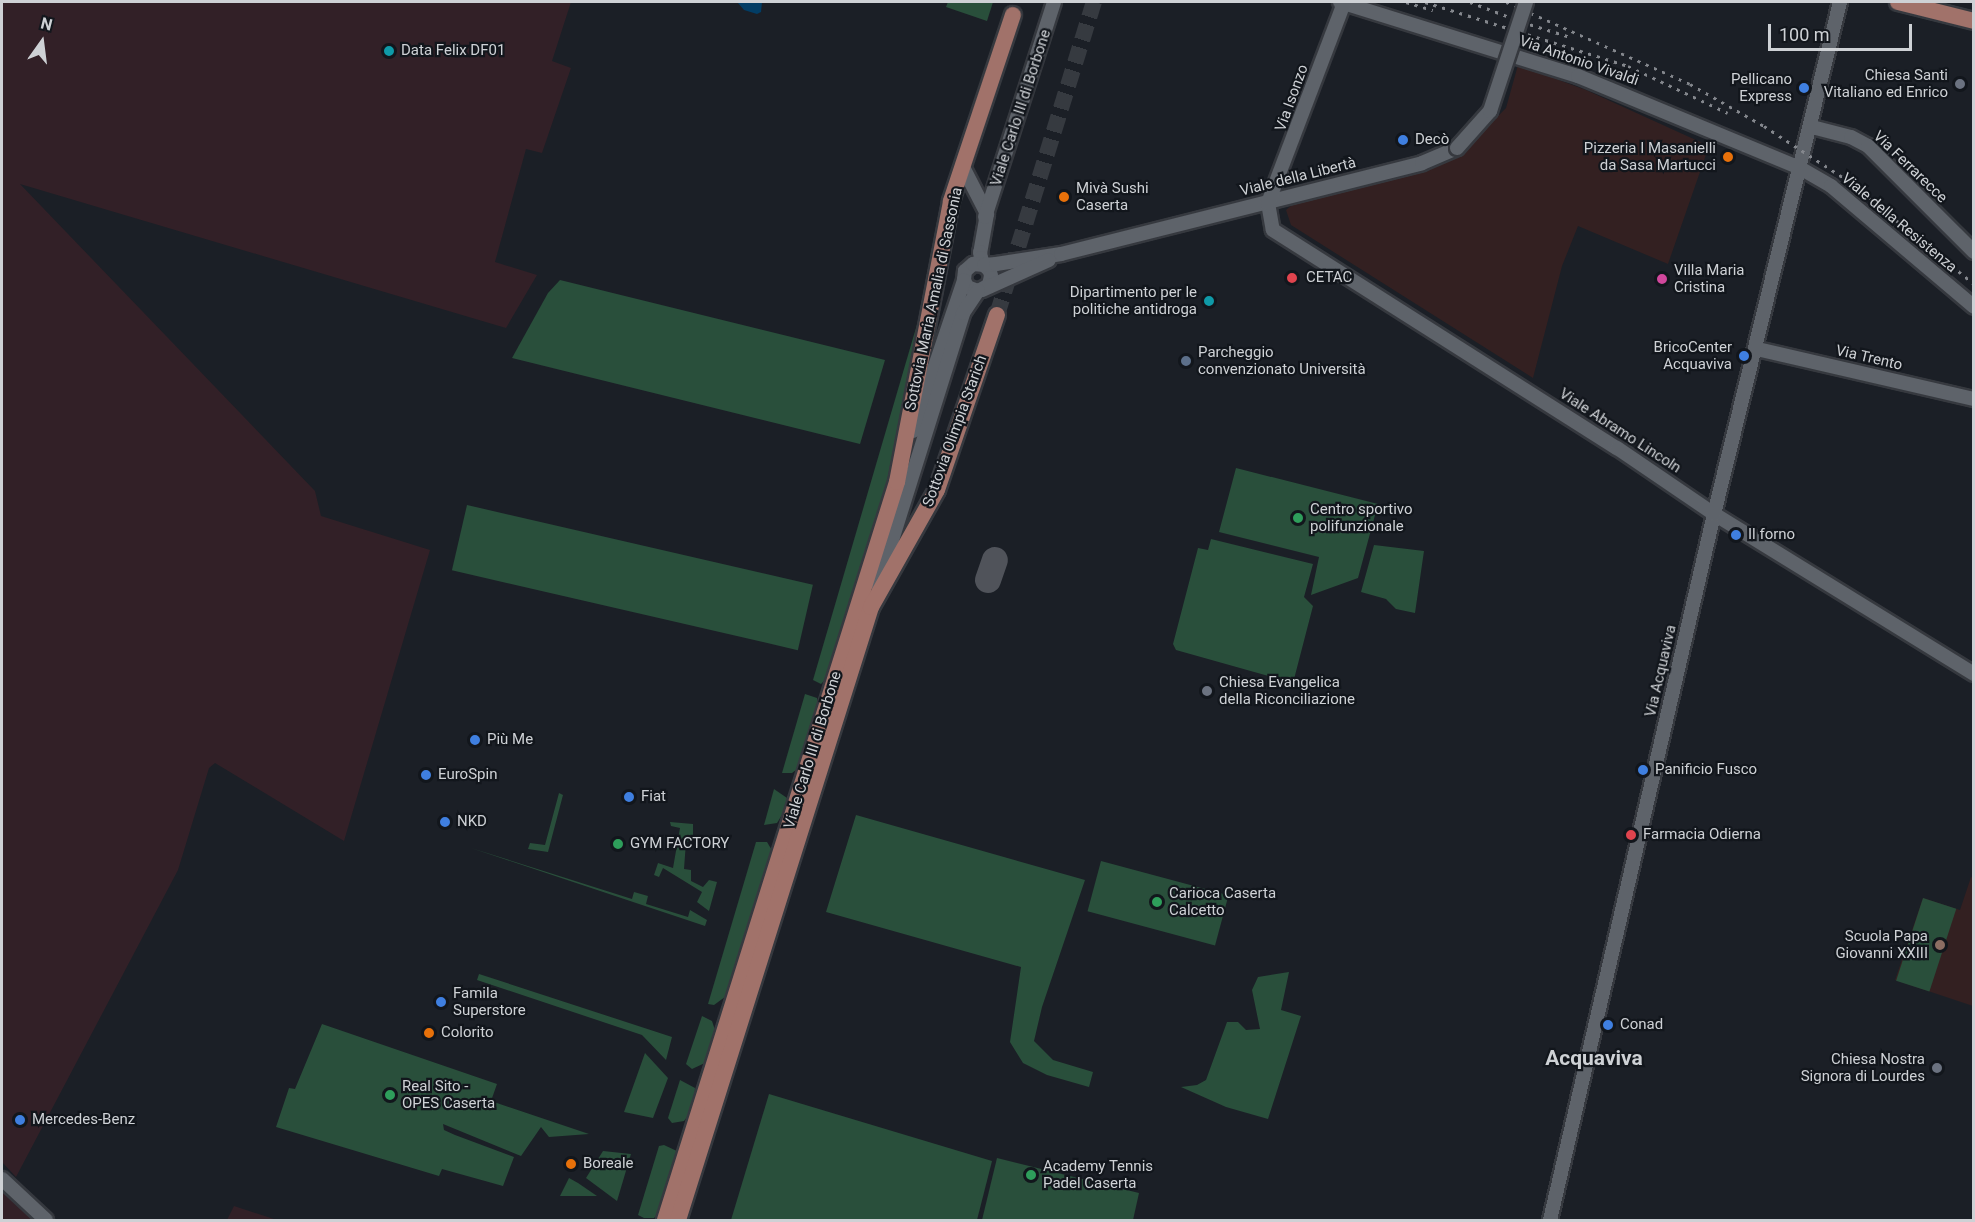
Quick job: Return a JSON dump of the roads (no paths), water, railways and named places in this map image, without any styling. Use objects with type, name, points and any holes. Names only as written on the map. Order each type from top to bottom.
[{"type":"main road","points":[[1898,2],[1967,19]]},
{"type":"main road","name":"Sottovia Maria Amalia di Sassonia","points":[[897,482],[951,201],[1013,15]]},
{"type":"main road","name":"Sottovia Olimpia Starich","points":[[871,607],[937,490],[997,315]]},
{"type":"main road","name":"Viale Carlo III di Borbone","points":[[665,1221],[897,482]]},
{"type":"main road","name":"Viale Carlo III di Borbone","points":[[678,1221],[871,607]]},
{"type":"street","name":"Viale Carlo III di Borbone","points":[[897,482],[964,275],[987,214],[1054,2]]},
{"type":"street","name":"Via Antonio Vivaldi","points":[[1342,2],[1578,76],[1800,168]]},
{"type":"street","name":"Via Isonzo","points":[[1268,203],[1342,2]]},
{"type":"street","name":"Viale della Libertà","points":[[984,265],[1061,254],[1268,203],[1422,163],[1457,147],[1490,111],[1526,2]]},
{"type":"street","name":"Via Acquaviva","points":[[1550,1221],[1714,514],[1812,127],[1840,2]]},
{"type":"street","name":"Via Ferrarecce","points":[[1812,127],[1851,136],[1868,146],[1974,252]]},
{"type":"street","name":"Viale Carlo III di Borbone","points":[[871,607],[963,313],[980,290],[991,280],[990,271],[984,265],[980,252],[987,214],[963,167]]},
{"type":"street","name":"Viale della Resistenza","points":[[1800,168],[1831,186],[1974,307]]},
{"type":"street","name":"Viale Abramo Lincoln","points":[[1268,203],[1274,230],[1617,448],[1714,514],[1974,674]]},
{"type":"street","points":[[984,265],[973,264],[964,275],[967,287],[980,290],[1061,254]]},
{"type":"street","name":"Via Trento","points":[[1757,349],[1974,399]]},
{"type":"street","points":[[2,1179],[46,1221]]},
{"type":"water","points":[[762,2],[761,12],[757,14],[744,10],[738,3]]},
{"type":"tunnel","points":[[997,315],[1094,2]]},
{"type":"railway","points":[[1406,2],[1433,10]]},
{"type":"railway","points":[[1425,2],[1628,66],[1728,113]]},
{"type":"railway","points":[[1470,2],[1520,21]]},
{"type":"railway","points":[[1506,2],[1690,84],[1764,126],[1847,180],[1974,284]]},
{"type":"railway","points":[[1513,19],[1570,37]]},
{"type":"place","name":"Data Felix DF01","points":[[389,51]]},
{"type":"place","name":"Chiesa Santi Vitaliano ed Enrico","points":[[1960,84]]},
{"type":"place","name":"Pellicano Express","points":[[1804,88]]},
{"type":"place","name":"Decò","points":[[1403,140]]},
{"type":"place","name":"Pizzeria I Masanielli da Sasa Martucci","points":[[1728,157]]},
{"type":"place","name":"Mivà Sushi Caserta","points":[[1064,197]]},
{"type":"place","name":"CETAC","points":[[1292,278]]},
{"type":"place","name":"Villa Maria Cristina","points":[[1662,279]]},
{"type":"place","name":"Dipartimento per le politiche antidroga","points":[[1209,301]]},
{"type":"place","name":"BricoCenter Acquaviva","points":[[1744,356]]},
{"type":"place","name":"Parcheggio convenzionato Università","points":[[1186,361]]},
{"type":"place","name":"Centro sportivo polifunzionale","points":[[1298,518]]},
{"type":"place","name":"Il forno","points":[[1736,535]]},
{"type":"place","name":"Chiesa Evangelica della Riconciliazione","points":[[1207,691]]},
{"type":"place","name":"Più Me","points":[[475,740]]},
{"type":"place","name":"Panificio Fusco","points":[[1643,770]]},
{"type":"place","name":"EuroSpin","points":[[426,775]]},
{"type":"place","name":"Fiat","points":[[629,797]]},
{"type":"place","name":"NKD","points":[[445,822]]},
{"type":"place","name":"Farmacia Odierna","points":[[1631,835]]},
{"type":"place","name":"GYM FACTORY","points":[[618,844]]},
{"type":"place","name":"Carioca Caserta Calcetto","points":[[1157,902]]},
{"type":"place","name":"Scuola Papa Giovanni XXIII","points":[[1940,945]]},
{"type":"place","name":"Famila Superstore","points":[[441,1002]]},
{"type":"place","name":"Conad","points":[[1608,1025]]},
{"type":"place","name":"Colorito","points":[[429,1033]]},
{"type":"place","name":"Chiesa Nostra Signora di Lourdes","points":[[1937,1068]]},
{"type":"place","name":"Real Sito - OPES Caserta","points":[[390,1095]]},
{"type":"place","name":"Mercedes-Benz","points":[[20,1120]]},
{"type":"place","name":"Boreale","points":[[571,1164]]},
{"type":"place","name":"Academy Tennis Padel Caserta","points":[[1031,1175]]},
{"type":"district","name":"Acquaviva","points":[[1594,1058]]}]
